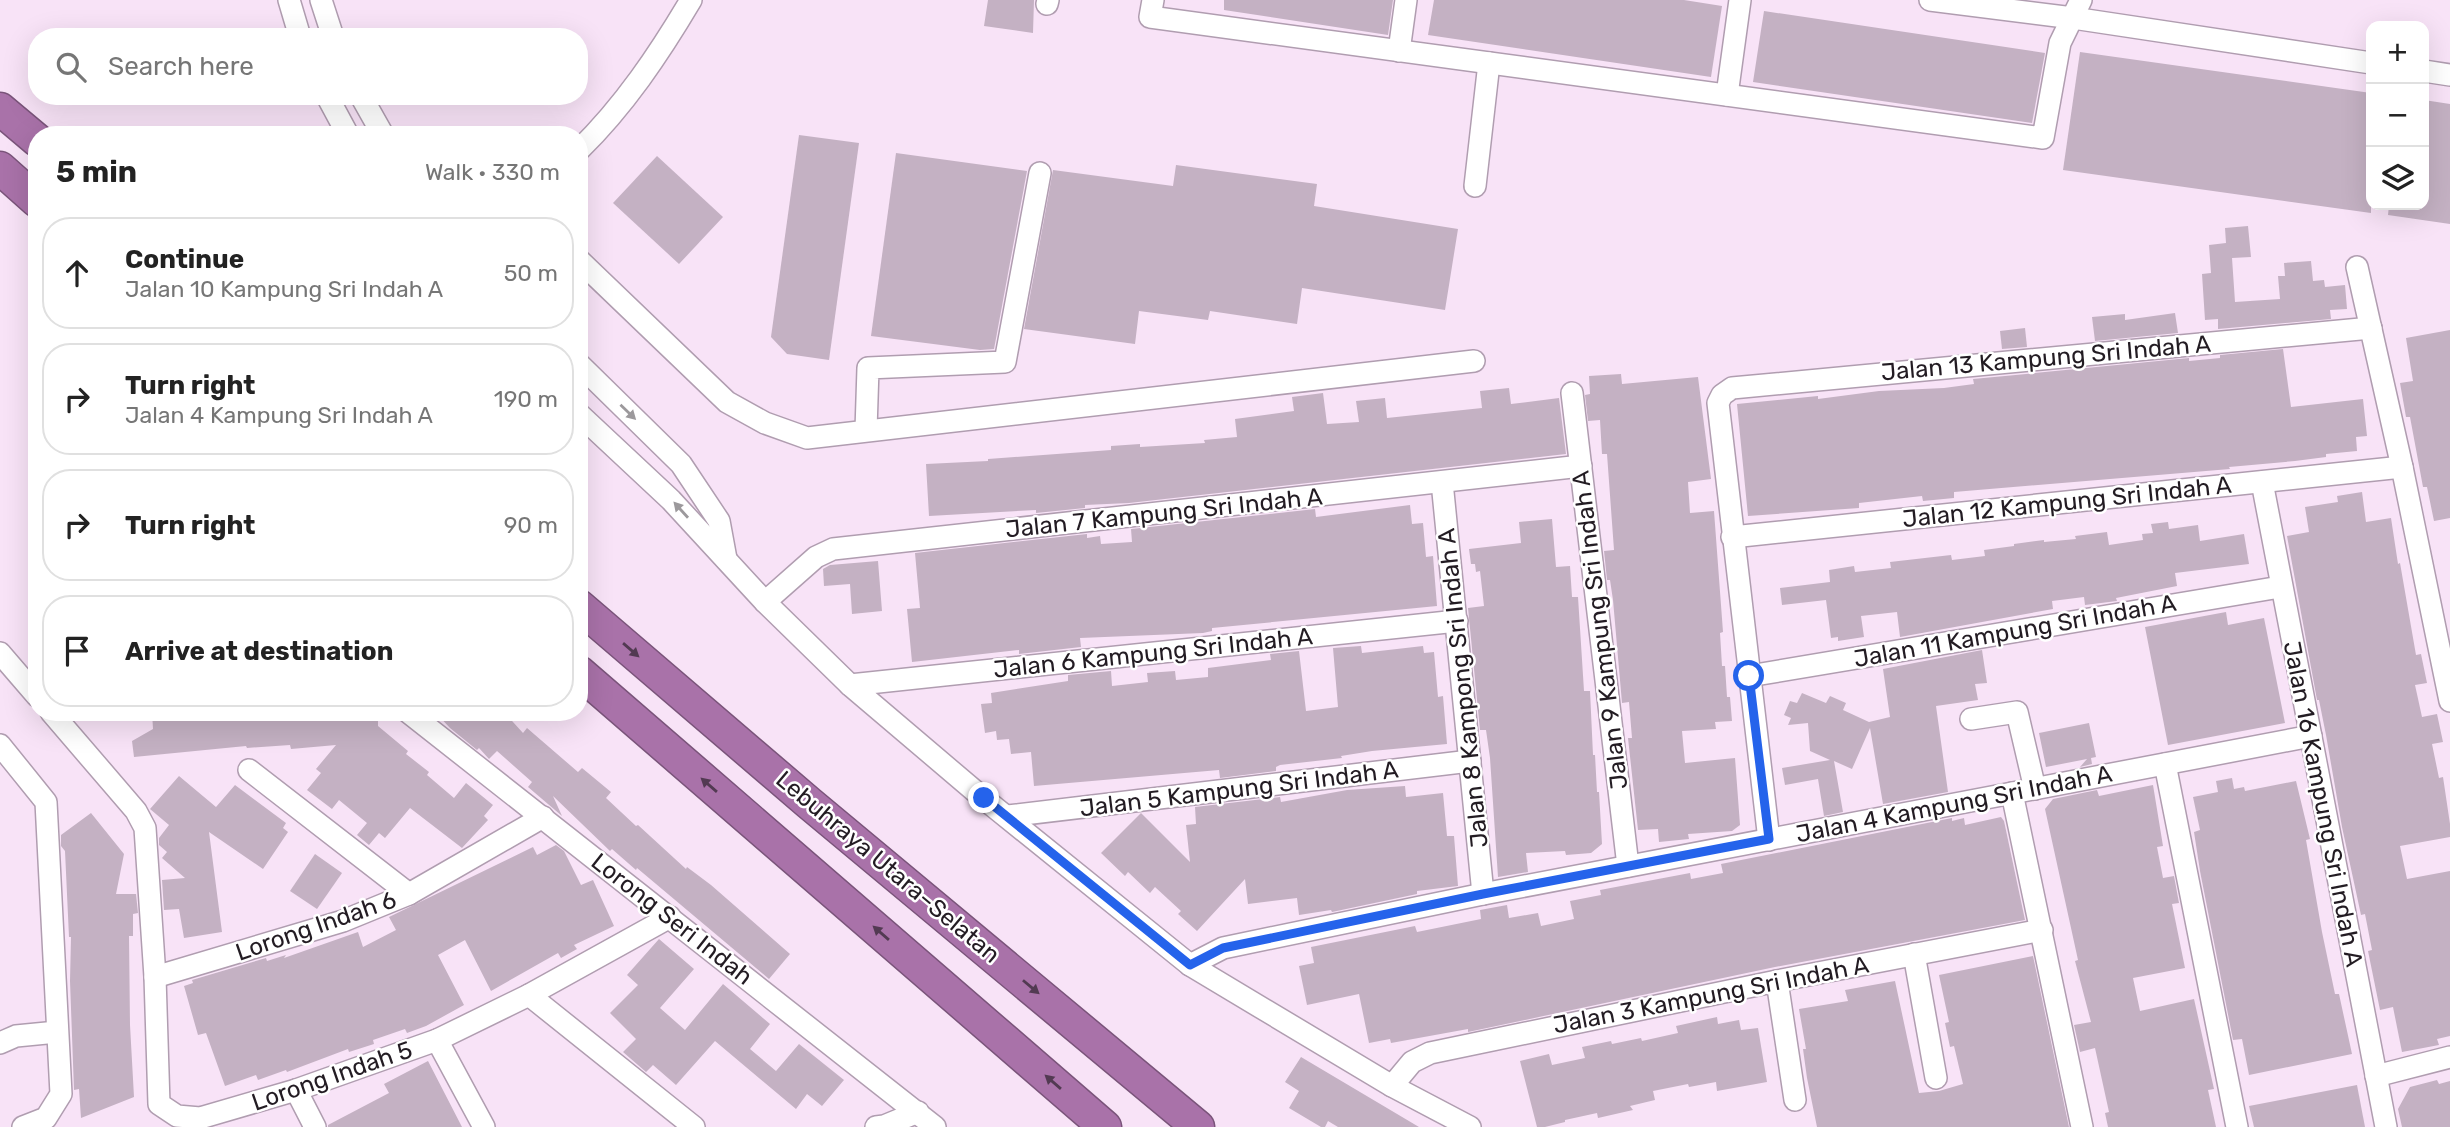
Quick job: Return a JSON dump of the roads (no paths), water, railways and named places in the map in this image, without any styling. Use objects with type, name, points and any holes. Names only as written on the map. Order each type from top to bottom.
[{"type":"highway","points":[[0,108],[28,132]]},
{"type":"highway","points":[[0,168],[28,193]]},
{"type":"highway","name":"Lebuhraya Utara–Selatan","points":[[588,614],[809,803],[1198,1127]]},
{"type":"highway","points":[[588,681],[1105,1127]]},
{"type":"street","points":[[289,0],[297,28]]},
{"type":"street","points":[[321,0],[329,28]]},
{"type":"street","points":[[588,141],[610,120],[671,34],[691,0]]},
{"type":"street","points":[[1153,0],[1150,17],[2043,138],[2060,43],[2077,9]]},
{"type":"street","points":[[1399,51],[1406,0]]},
{"type":"street","points":[[1727,95],[1740,0]]},
{"type":"street","points":[[1930,0],[2077,9],[2366,62]]},
{"type":"street","points":[[1475,186],[1489,63]]},
{"type":"street","points":[[2429,72],[2450,75]]},
{"type":"street","points":[[332,105],[343,126]]},
{"type":"street","points":[[366,105],[378,126]]},
{"type":"street","points":[[866,430],[868,368],[1004,362],[1040,173]]},
{"type":"street","points":[[2357,267],[2449,687]]},
{"type":"street","points":[[588,269],[727,402],[765,423],[807,438],[1474,361]]},
{"type":"street","name":"Jalan 13 Kampung Sri Indah A","points":[[1732,537],[1718,403],[1722,395],[1732,388],[2371,328]]},
{"type":"street","points":[[588,373],[681,464],[719,521],[726,561]]},
{"type":"street","name":"Jalan 9 Kampung Sri Indah A","points":[[1572,393],[1628,866]]},
{"type":"street","points":[[588,422],[671,500],[765,602],[850,685],[1190,965],[1392,1086],[1470,1127]]},
{"type":"street","name":"Jalan 7 Kampung Sri Indah A","points":[[765,602],[816,557],[833,549],[1581,466]]},
{"type":"street","name":"Jalan 12 Kampung Sri Indah A","points":[[1732,537],[2402,467]]},
{"type":"street","name":"Jalan 8 Kampong Sri Indah A","points":[[1442,482],[1483,894]]},
{"type":"street","name":"Jalan 16 Kampung Sri Indah A","points":[[2262,482],[2280,587],[2386,1127]]},
{"type":"street","points":[[1732,537],[1769,839]]},
{"type":"street","name":"Jalan 11 Kampung Sri Indah A","points":[[1749,676],[2280,587]]},
{"type":"street","name":"Jalan 6 Kampung Sri Indah A","points":[[850,685],[1457,621]]},
{"type":"street","points":[[1,657],[28,686]]},
{"type":"street","points":[[1971,719],[2017,712],[2035,789]]},
{"type":"street","name":"Lorong Indah 5","points":[[59,721],[136,811],[145,828],[155,977],[159,1104],[177,1116],[200,1118],[296,1090],[437,1040],[529,995],[670,917]]},
{"type":"street","name":"Lorong Seri Indah","points":[[419,721],[935,1127]]},
{"type":"street","name":"Jalan 4 Kampung Sri Indah A","points":[[1190,965],[1223,948],[1483,894],[2311,736]]},
{"type":"street","points":[[0,745],[46,802],[61,1094],[46,1118],[23,1127]]},
{"type":"street","name":"Jalan 5 Kampung Sri Indah A","points":[[1008,817],[1470,761]]},
{"type":"street","points":[[2165,764],[2237,1127]]},
{"type":"street","points":[[249,770],[409,894]]},
{"type":"street","points":[[2012,793],[2082,1127]]},
{"type":"street","name":"Lorong Indah 6","points":[[155,977],[343,921],[409,894],[542,817]]},
{"type":"street","name":"Jalan 3 Kampung Sri Indah A","points":[[1392,1086],[1412,1062],[1430,1053],[1777,981],[2042,930]]},
{"type":"street","points":[[1914,954],[1936,1078]]},
{"type":"street","points":[[1777,981],[1795,1100]]},
{"type":"street","points":[[529,995],[694,1127]]},
{"type":"street","points":[[0,1043],[16,1036],[57,1032]]},
{"type":"street","points":[[437,1040],[484,1127]]},
{"type":"street","points":[[2376,1076],[2450,1057]]},
{"type":"street","points":[[296,1090],[315,1127]]},
{"type":"street","points":[[876,1127],[918,1112]]}]
